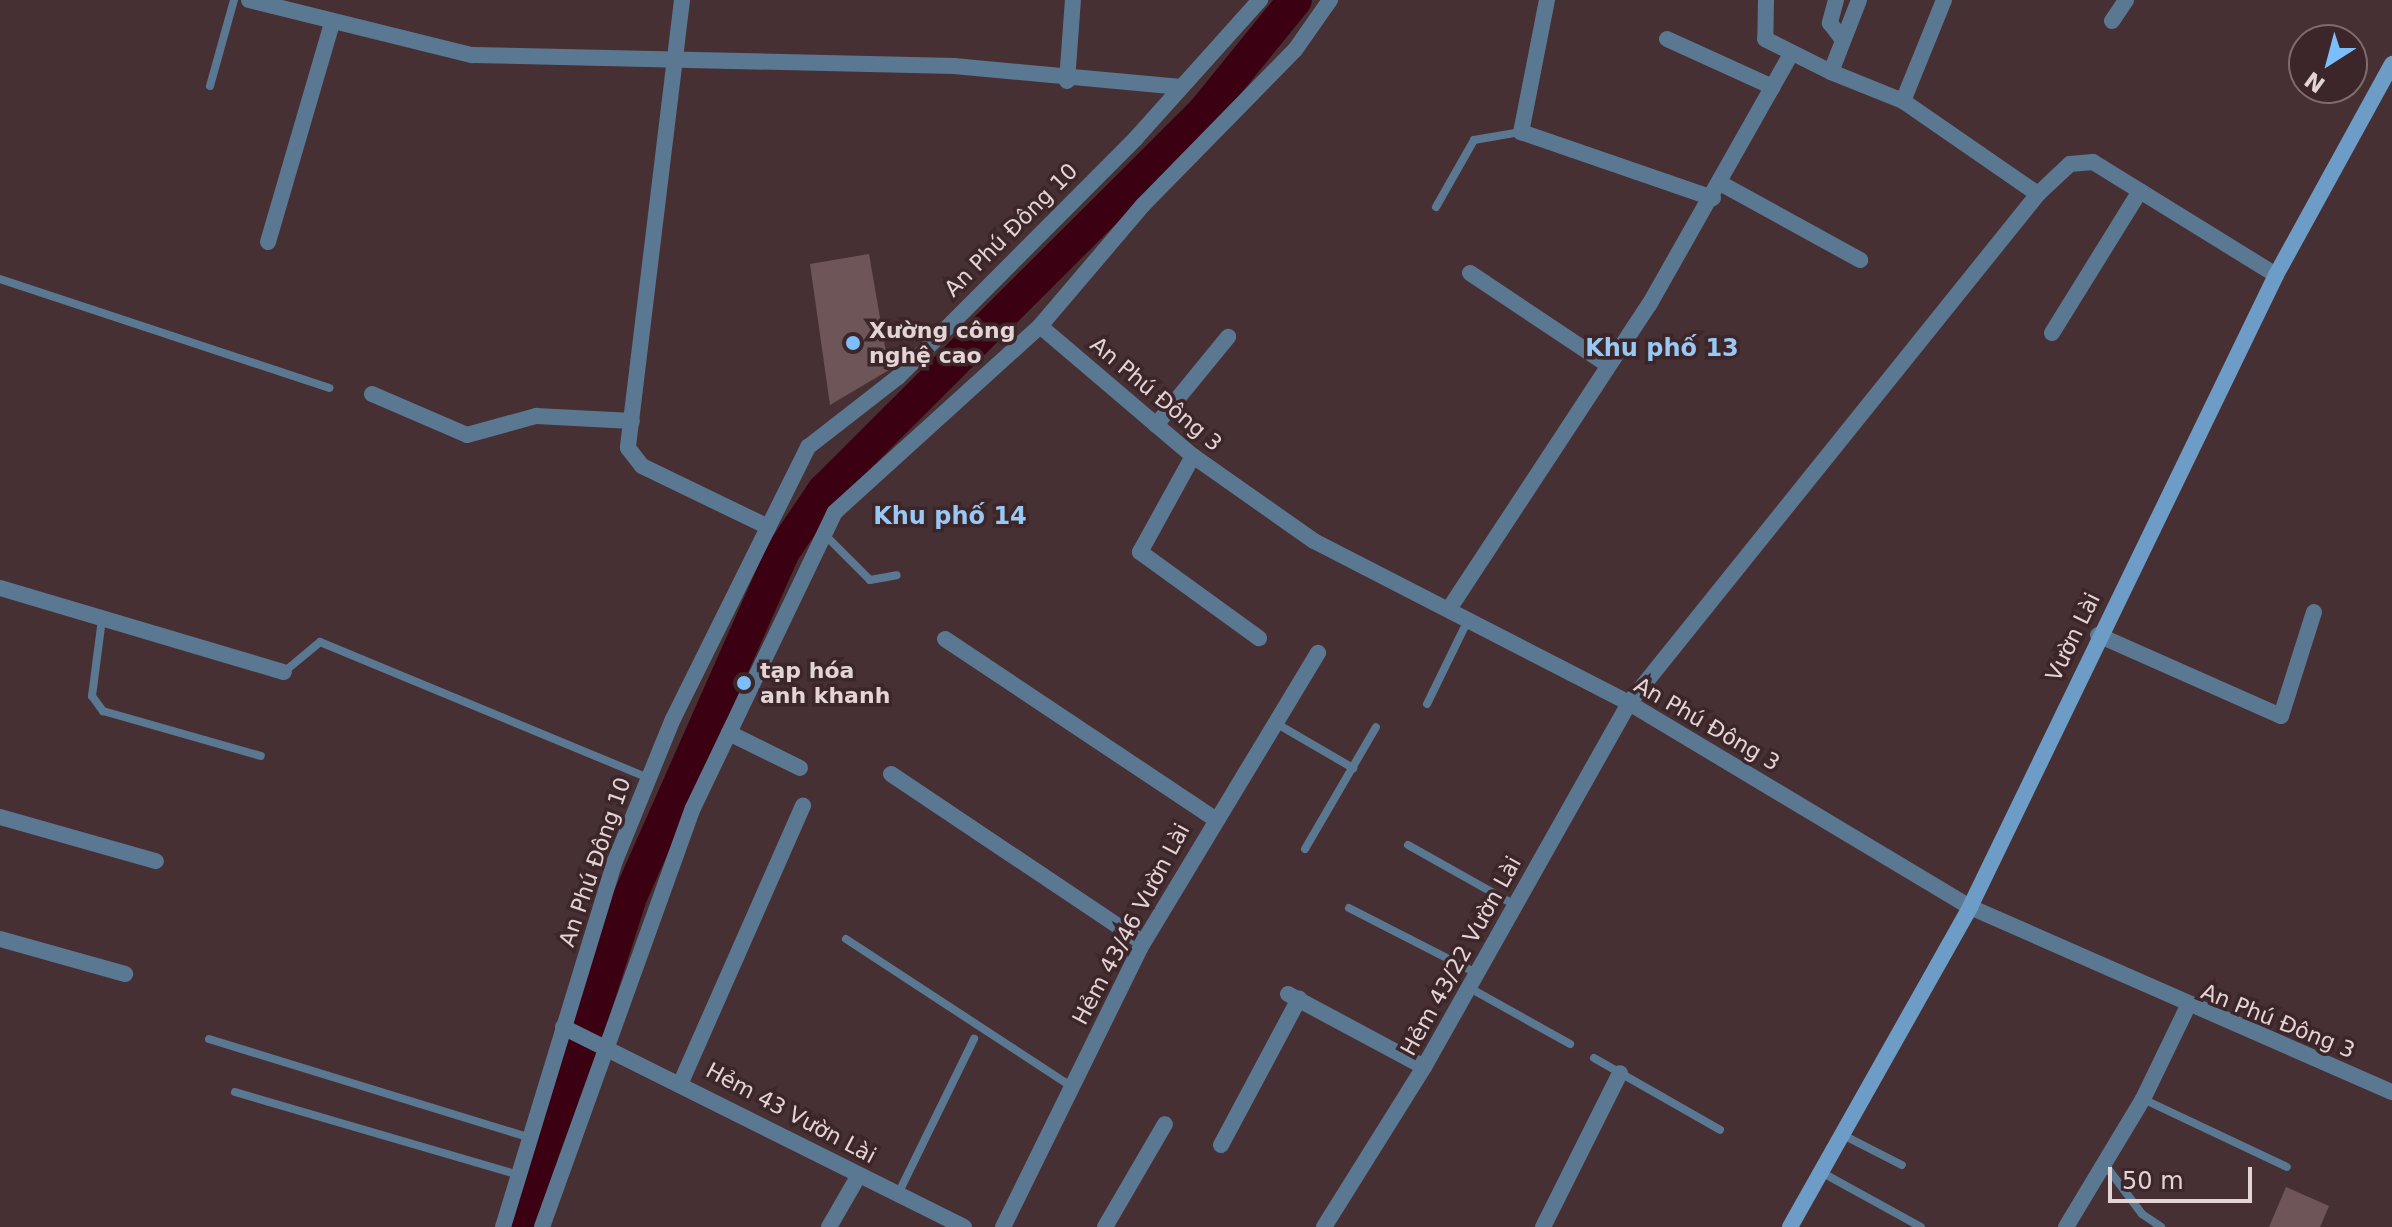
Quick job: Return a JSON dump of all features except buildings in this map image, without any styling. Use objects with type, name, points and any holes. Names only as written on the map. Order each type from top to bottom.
[{"type":"main road","name":"Vườn Lài","points":[[1790,1227],[1970,907],[2098,635],[2276,275],[2392,64]]},
{"type":"street","points":[[249,0],[332,23],[472,55],[679,65],[954,66],[1067,81],[1181,87]]},
{"type":"street","points":[[682,0],[679,65],[628,448],[642,466],[768,527]]},
{"type":"street","points":[[1067,81],[1073,0]]},
{"type":"street","name":"An Phú Đông 10","points":[[503,1227],[648,778],[808,447],[898,377],[1181,87],[1260,0]]},
{"type":"street","points":[[542,1227],[600,1043],[729,733],[823,533],[863,482],[1040,326],[1143,205],[1295,50],[1330,0]]},
{"type":"street","points":[[1547,0],[1521,132],[1716,190],[1860,260]]},
{"type":"street","points":[[1766,0],[1765,39],[1831,72],[1903,101],[2038,194]]},
{"type":"street","points":[[1836,0],[1830,23],[1842,39]]},
{"type":"street","points":[[1831,72],[1859,0]]},
{"type":"street","points":[[1903,101],[1944,0]]},
{"type":"street","points":[[2112,21],[2126,0]]},
{"type":"street","points":[[268,242],[332,23]]},
{"type":"street","points":[[1667,39],[1773,87]]},
{"type":"street","points":[[1449,609],[1605,363],[1649,305],[1791,54]]},
{"type":"street","name":"Hẻm 43/22 Vườn Lài","points":[[1324,1227],[1424,1067],[1629,703],[2038,194],[2079,160],[2140,191]]},
{"type":"street","points":[[2052,333],[2140,191],[2276,275]]},
{"type":"street","points":[[1470,273],[1605,363]]},
{"type":"street","name":"An Phú Đông 3","points":[[1040,326],[1193,456],[1314,541],[1629,703],[1970,907],[2187,1008],[2392,1092]]},
{"type":"street","points":[[1156,425],[1228,337]]},
{"type":"street","points":[[372,394],[467,435],[536,416],[632,421]]},
{"type":"street","points":[[1193,456],[1140,552],[1259,638]]},
{"type":"street","points":[[0,588],[284,672]]},
{"type":"street","points":[[2098,635],[2281,716],[2314,612]]},
{"type":"street","points":[[945,639],[1213,818]]},
{"type":"street","name":"Hẻm 43/46 Vườn Lài","points":[[1003,1227],[1143,943],[1213,818],[1279,725],[1318,653]]},
{"type":"street","points":[[729,733],[800,768]]},
{"type":"street","points":[[891,774],[1143,943]]},
{"type":"street","points":[[682,1080],[803,806]]},
{"type":"street","points":[[0,817],[156,861]]},
{"type":"street","points":[[0,939],[125,974]]},
{"type":"street","points":[[1221,1145],[1294,996],[1424,1067]]},
{"type":"street","points":[[2066,1227],[2106,1166],[2187,1008]]},
{"type":"street","name":"Hẻm 43 Vườn Lài","points":[[566,1028],[682,1080],[859,1175],[964,1227]]},
{"type":"street","points":[[1543,1227],[1620,1073]]},
{"type":"street","points":[[1105,1227],[1165,1124]]},
{"type":"street","points":[[829,1227],[859,1175]]},
{"type":"lane","points":[[210,86],[234,0]]},
{"type":"lane","points":[[1436,207],[1474,140],[1521,132]]},
{"type":"lane","points":[[0,279],[329,388]]},
{"type":"lane","points":[[823,533],[870,580],[897,575]]},
{"type":"lane","points":[[102,618],[92,696],[103,711],[261,756]]},
{"type":"lane","points":[[1427,704],[1469,619]]},
{"type":"lane","points":[[284,672],[320,642],[648,778]]},
{"type":"lane","points":[[1279,725],[1353,768]]},
{"type":"lane","points":[[1305,849],[1376,727]]},
{"type":"lane","points":[[1408,845],[1515,905]]},
{"type":"lane","points":[[1349,908],[1472,980],[1570,1044]]},
{"type":"lane","points":[[846,939],[1072,1087]]},
{"type":"lane","points":[[209,1039],[530,1138]]},
{"type":"lane","points":[[898,1194],[974,1039]]},
{"type":"lane","points":[[1594,1058],[1720,1130]]},
{"type":"lane","points":[[235,1092],[518,1175]]},
{"type":"lane","points":[[2143,1099],[2287,1167]]},
{"type":"lane","points":[[1843,1135],[1902,1165]]},
{"type":"lane","points":[[2106,1166],[2142,1214],[2161,1227]]},
{"type":"lane","points":[[1821,1172],[1921,1227]]},
{"type":"waterway","points":[[524,1227],[629,899],[782,553],[824,491],[1204,112],[1295,0]]},
{"type":"place","name":"Xường công nghệ cao","points":[[853,343]]},
{"type":"place","name":"tạp hóa anh khanh","points":[[744,683]]},
{"type":"district","name":"Khu phố 13","points":[[1662,349]]},
{"type":"district","name":"Khu phố 14","points":[[950,517]]}]
